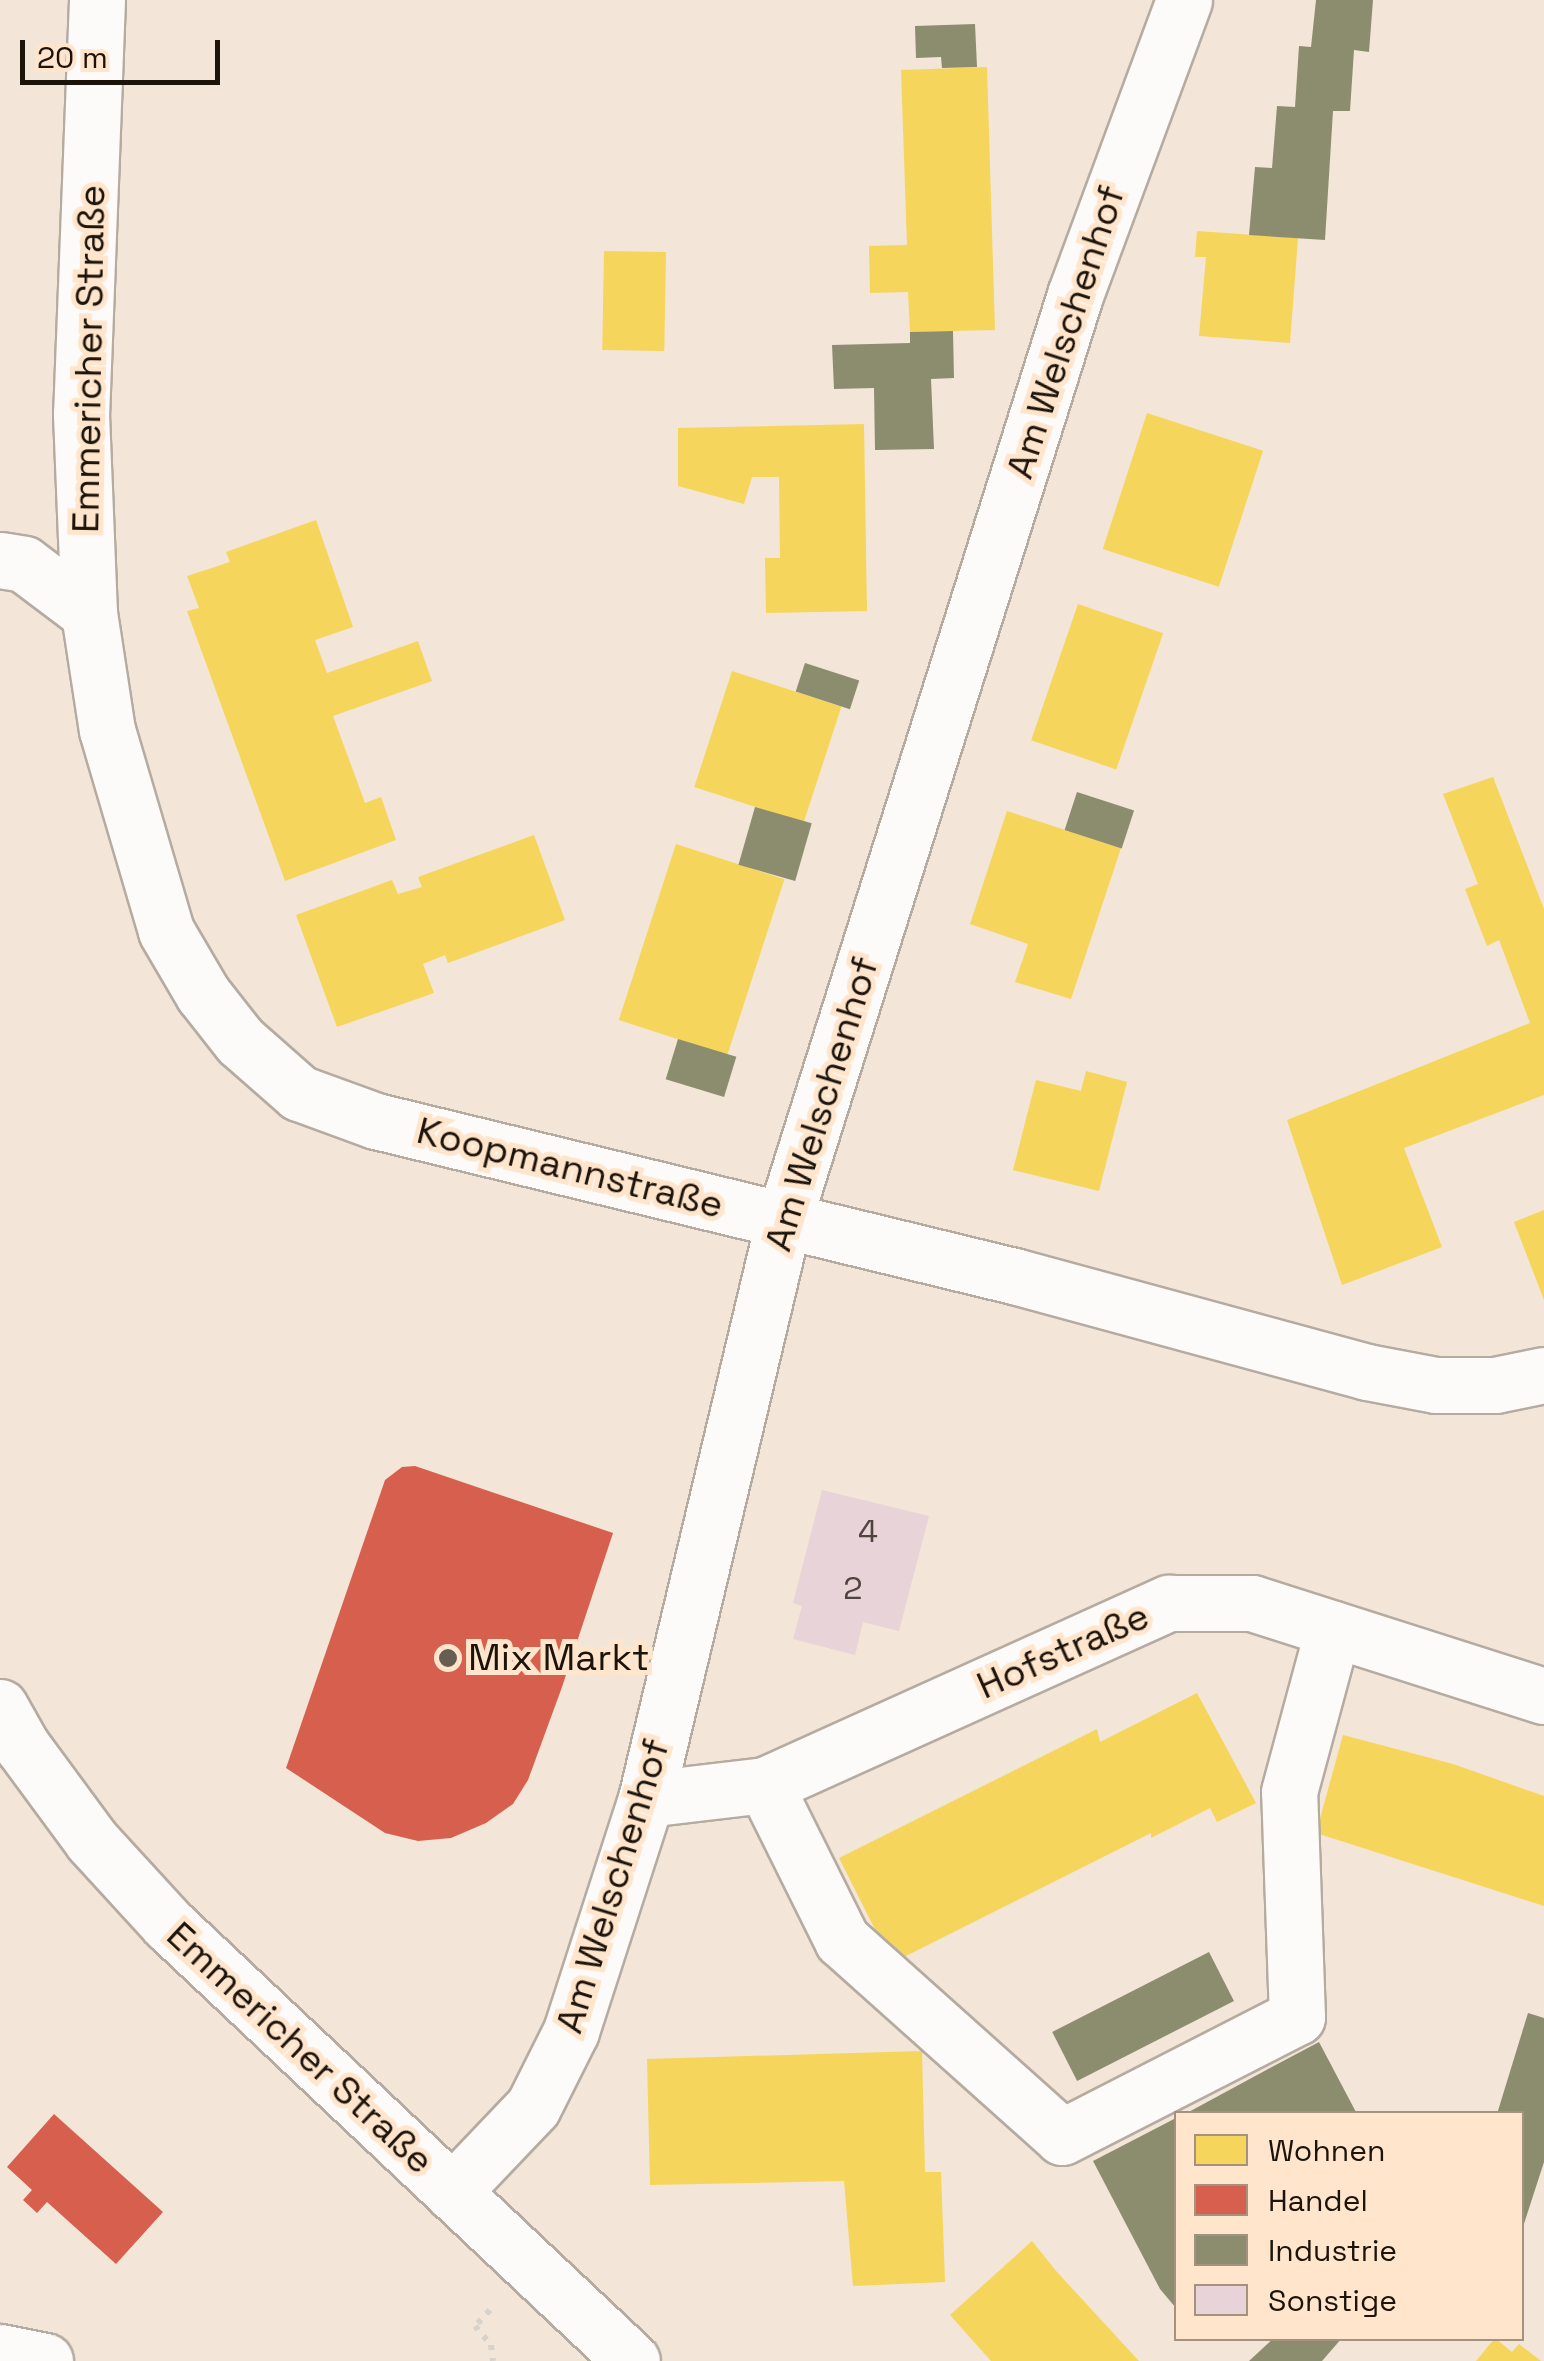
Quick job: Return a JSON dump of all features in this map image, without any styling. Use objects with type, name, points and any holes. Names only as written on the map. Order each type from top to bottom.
[{"type":"street","name":"Emmericher Straße","points":[[89,613],[82,414],[97,0]]},
{"type":"street","name":"Am Welschenhof","points":[[452,2192],[532,2107],[571,2031],[646,1799],[784,1220],[1075,295],[1184,0]]},
{"type":"street","name":"Emmericher Straße","points":[[0,560],[24,564],[89,613]]},
{"type":"street","name":"Koopmannstraße","points":[[89,613],[106,730],[166,931],[203,994],[240,1041],[299,1093],[376,1121],[784,1220],[1367,1372],[1436,1384],[1495,1384],[1544,1376]]},
{"type":"street","name":"Hofstraße","points":[[646,1799],[765,1786],[1169,1604],[1252,1604],[1544,1696]]},
{"type":"street","points":[[765,1786],[842,1940],[1062,2137],[1297,2016],[1289,1792],[1333,1629]]},
{"type":"street","name":"Emmericher Straße","points":[[0,1708],[22,1746],[92,1841],[168,1924],[632,2361]]},
{"type":"street","points":[[0,2352],[45,2361]]},
{"type":"building: Wohnen","points":[[987,67],[995,330],[910,332],[908,292],[870,293],[869,246],[907,245],[901,70]]},
{"type":"building: Wohnen","points":[[1197,231],[1298,238],[1290,343],[1199,336],[1206,257],[1195,257]]},
{"type":"building: Wohnen","points":[[604,251],[666,252],[664,351],[602,350]]},
{"type":"building: Wohnen","points":[[1147,413],[1263,451],[1219,587],[1103,549]]},
{"type":"building: Wohnen","points":[[864,424],[867,611],[766,613],[765,558],[780,558],[779,477],[752,477],[744,504],[678,486],[678,428]]},
{"type":"building: Wohnen","points":[[316,520],[353,627],[315,640],[327,673],[418,641],[432,681],[333,716],[365,803],[381,797],[396,840],[285,881],[187,611],[199,608],[187,576],[230,562],[226,552]]},
{"type":"building: Wohnen","points":[[1078,604],[1163,633],[1116,769],[1031,740]]},
{"type":"building: Wohnen","points":[[732,671],[841,707],[804,823],[694,787]]},
{"type":"building: Wohnen","points":[[1493,777],[1544,909],[1544,1095],[1404,1148],[1442,1247],[1342,1285],[1287,1120],[1530,1023],[1499,940],[1487,946],[1465,889],[1478,884],[1443,794]]},
{"type":"building: Wohnen","points":[[1007,811],[1121,848],[1071,999],[1015,982],[1028,944],[970,924]]},
{"type":"building: Wohnen","points":[[534,835],[565,920],[448,963],[445,955],[423,964],[434,993],[337,1027],[296,915],[392,880],[398,894],[422,887],[418,877]]},
{"type":"building: Wohnen","points":[[676,844],[784,879],[727,1055],[619,1020]]},
{"type":"building: Wohnen","points":[[1086,1071],[1127,1082],[1099,1191],[1013,1170],[1036,1080],[1081,1091]]},
{"type":"building: Wohnen","points":[[1544,1210],[1544,1300],[1514,1222]]},
{"type":"building: Wohnen","points":[[1197,1693],[1256,1803],[1217,1822],[1210,1808],[1151,1838],[1151,1833],[892,1963],[839,1858],[1097,1729],[1100,1742]]},
{"type":"building: Wohnen","points":[[1343,1735],[1453,1764],[1544,1796],[1544,1906],[1316,1833]]},
{"type":"building: Wohnen","points":[[922,2051],[925,2172],[941,2172],[945,2282],[853,2286],[844,2181],[650,2185],[647,2059]]},
{"type":"building: Wohnen","points":[[1032,2241],[1139,2361],[991,2361],[950,2315]]},
{"type":"building: Wohnen","points":[[1493,2341],[1499,2341],[1512,2352],[1519,2344],[1541,2361],[1476,2361]]},
{"type":"building: Handel","name":"Mix Markt","points":[[415,1466],[613,1533],[528,1780],[513,1804],[486,1823],[451,1838],[418,1841],[385,1833],[286,1768],[385,1480],[402,1467]]},
{"type":"building: Handel","points":[[54,2114],[163,2212],[116,2264],[47,2202],[37,2213],[23,2200],[32,2190],[7,2167]]},
{"type":"building: Industrie","points":[[1316,0],[1373,0],[1369,52],[1354,50],[1350,111],[1333,111],[1325,240],[1249,235],[1255,167],[1272,168],[1277,106],[1295,107],[1299,46],[1311,47]]},
{"type":"building: Industrie","points":[[975,24],[977,67],[942,68],[941,57],[916,58],[915,26]]},
{"type":"building: Industrie","points":[[953,331],[954,378],[931,379],[934,449],[875,450],[874,388],[834,389],[832,345],[910,343],[910,332]]},
{"type":"building: Industrie","points":[[805,663],[859,681],[850,709],[796,692]]},
{"type":"building: Industrie","points":[[1077,792],[1134,811],[1122,849],[1065,830]]},
{"type":"building: Industrie","points":[[755,807],[812,823],[795,881],[738,865]]},
{"type":"building: Industrie","points":[[678,1039],[736,1057],[724,1097],[666,1079]]},
{"type":"building: Industrie","points":[[1209,1952],[1234,2001],[1077,2081],[1052,2032]]},
{"type":"building: Industrie","points":[[1528,2013],[1544,2018],[1544,2162],[1524,2224],[1524,2111],[1498,2111]]},
{"type":"building: Industrie","points":[[1319,2042],[1355,2111],[1191,2111]]},
{"type":"building: Industrie","points":[[1174,2119],[1174,2306],[1160,2289],[1093,2161]]},
{"type":"building: Industrie","points":[[1271,2341],[1339,2341],[1322,2361],[1249,2361]]},
{"type":"building: Sonstige","points":[[822,1490],[929,1516],[899,1631],[863,1622],[855,1655],[793,1639],[802,1606],[793,1603]]},
{"type":"place","name":"Mix Markt","points":[[448,1658]]}]
